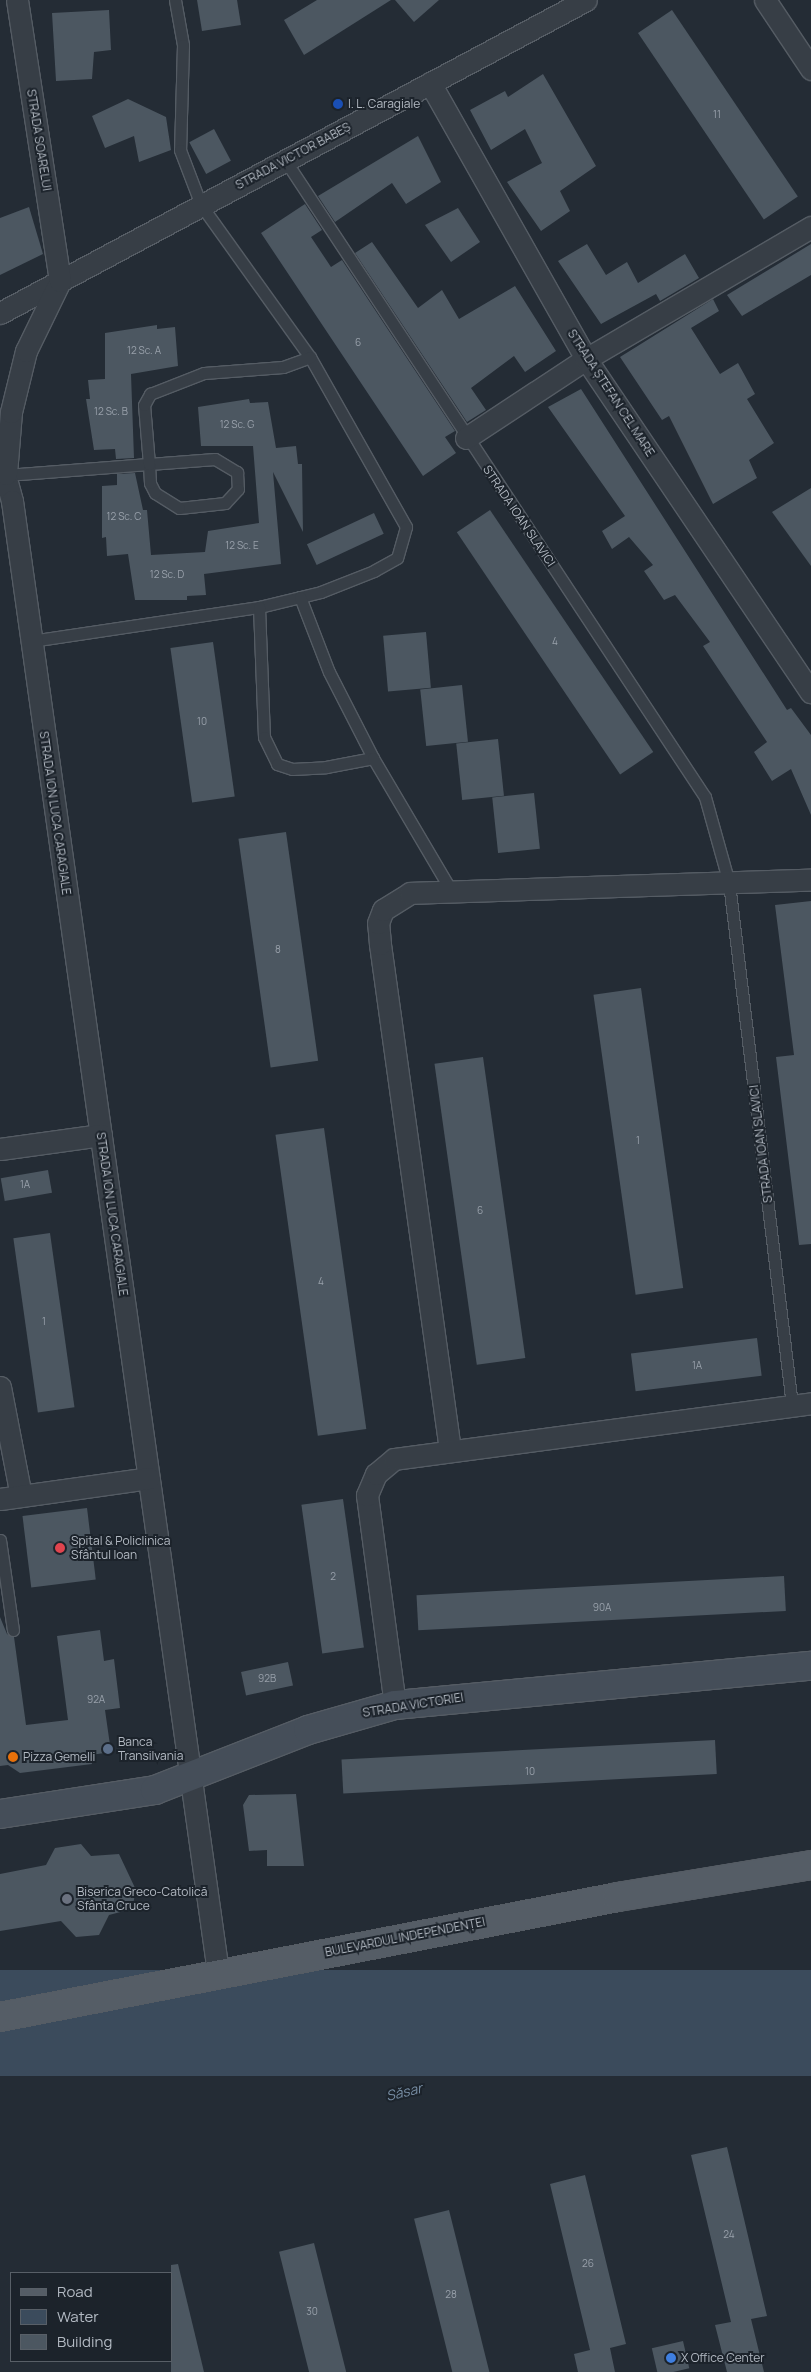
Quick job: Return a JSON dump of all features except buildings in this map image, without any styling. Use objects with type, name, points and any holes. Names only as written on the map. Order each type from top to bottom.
[{"type":"main road","name":"BULEVARDUL INDEPENDENȚEI","points":[[0,2017],[218,1972],[811,1865]]},
{"type":"street","name":"STRADA SOARELUI","points":[[17,0],[60,281]]},
{"type":"street","name":"STRADA VICTOR BABEȘ","points":[[0,313],[586,0]]},
{"type":"street","points":[[765,0],[811,69]]},
{"type":"street","name":"STRADA ȘTEFAN CEL MARE","points":[[430,83],[586,359],[811,692]]},
{"type":"street","points":[[466,438],[586,359],[811,227]]},
{"type":"street","name":"STRADA ION LUCA CARAGIALE","points":[[60,281],[26,351],[11,412],[2,467],[31,641],[218,1972]]},
{"type":"street","points":[[450,1450],[378,923],[391,901],[410,893],[811,880]]},
{"type":"street","points":[[0,1149],[100,1135]]},
{"type":"street","points":[[0,1388],[22,1496]]},
{"type":"street","name":"STRADA IOAN SLAVICI","points":[[395,1705],[367,1495],[376,1474],[394,1459],[802,1404]]},
{"type":"street","points":[[0,1499],[149,1478]]},
{"type":"street","name":"STRADA VICTORIEI","points":[[0,1814],[95,1802],[191,1778],[308,1730],[395,1705],[811,1666]]},
{"type":"lane","points":[[31,641],[258,607],[300,597],[374,571],[397,558],[406,527],[310,357],[201,205],[180,150],[184,45],[175,0]]},
{"type":"lane","name":"STRADA IOAN SLAVICI","points":[[285,160],[466,438],[705,797],[729,883],[802,1404]]},
{"type":"lane","points":[[2,467],[149,464],[221,460],[237,472],[238,489],[219,506],[179,508],[155,493],[149,464],[144,404],[156,390],[204,373],[283,367],[310,357]]},
{"type":"lane","points":[[300,597],[329,672],[373,758],[452,892]]},
{"type":"lane","points":[[258,607],[264,737],[277,764],[318,767],[373,758]]},
{"type":"lane","points":[[0,1540],[13,1630]]},
{"type":"water","points":[[0,1970],[811,1970],[811,2076],[0,2076]]},
{"type":"place","name":"I. L. Caragiale","points":[[338,104]]},
{"type":"place","name":"Spital & Policlinica Sfântul Ioan","points":[[60,1548]]},
{"type":"place","name":"Banca Transilvania","points":[[108,1749]]},
{"type":"place","name":"Pizza Gemelli","points":[[13,1757]]},
{"type":"place","name":"Biserica Greco-Catolică Sfânta Cruce","points":[[67,1899]]},
{"type":"place","name":"X Office Center","points":[[671,2358]]},
{"type":"water label","name":"Săsar","points":[[404,2092]]}]
